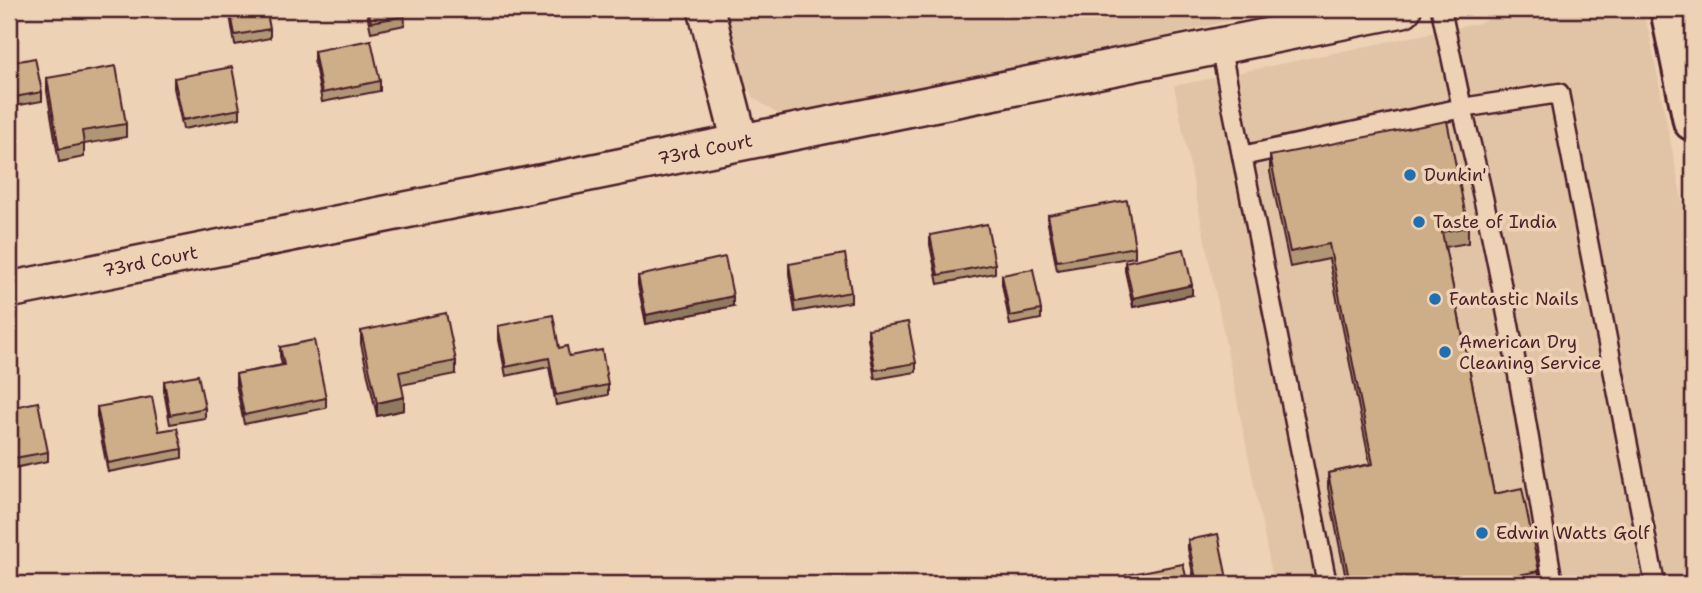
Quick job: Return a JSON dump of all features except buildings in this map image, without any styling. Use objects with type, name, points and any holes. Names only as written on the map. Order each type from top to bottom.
[{"type":"highway","points":[[1668,12],[1693,121]]},
{"type":"street","points":[[706,9],[740,142]]},
{"type":"street","name":"73rd Court","points":[[9,290],[1403,9]]},
{"type":"lane","points":[[1441,9],[1484,194],[1513,345],[1553,584]]},
{"type":"lane","points":[[1220,45],[1328,584]]},
{"type":"lane","points":[[1242,156],[1462,108],[1559,93],[1655,584]]},
{"type":"shaded area","points":[[723,9],[1276,9],[924,96],[809,116],[776,113],[754,98],[739,73]]},
{"type":"shaded area","points":[[1518,9],[1641,9],[1649,32],[1693,256],[1693,584],[1274,584],[1174,86],[1479,23]]},
{"type":"place","name":"Dunkin'","points":[[1410,175]]},
{"type":"place","name":"Taste of India","points":[[1419,222]]},
{"type":"place","name":"Fantastic Nails","points":[[1435,299]]},
{"type":"place","name":"American Dry Cleaning Service","points":[[1445,352]]},
{"type":"place","name":"Edwin Watts Golf","points":[[1482,533]]}]
